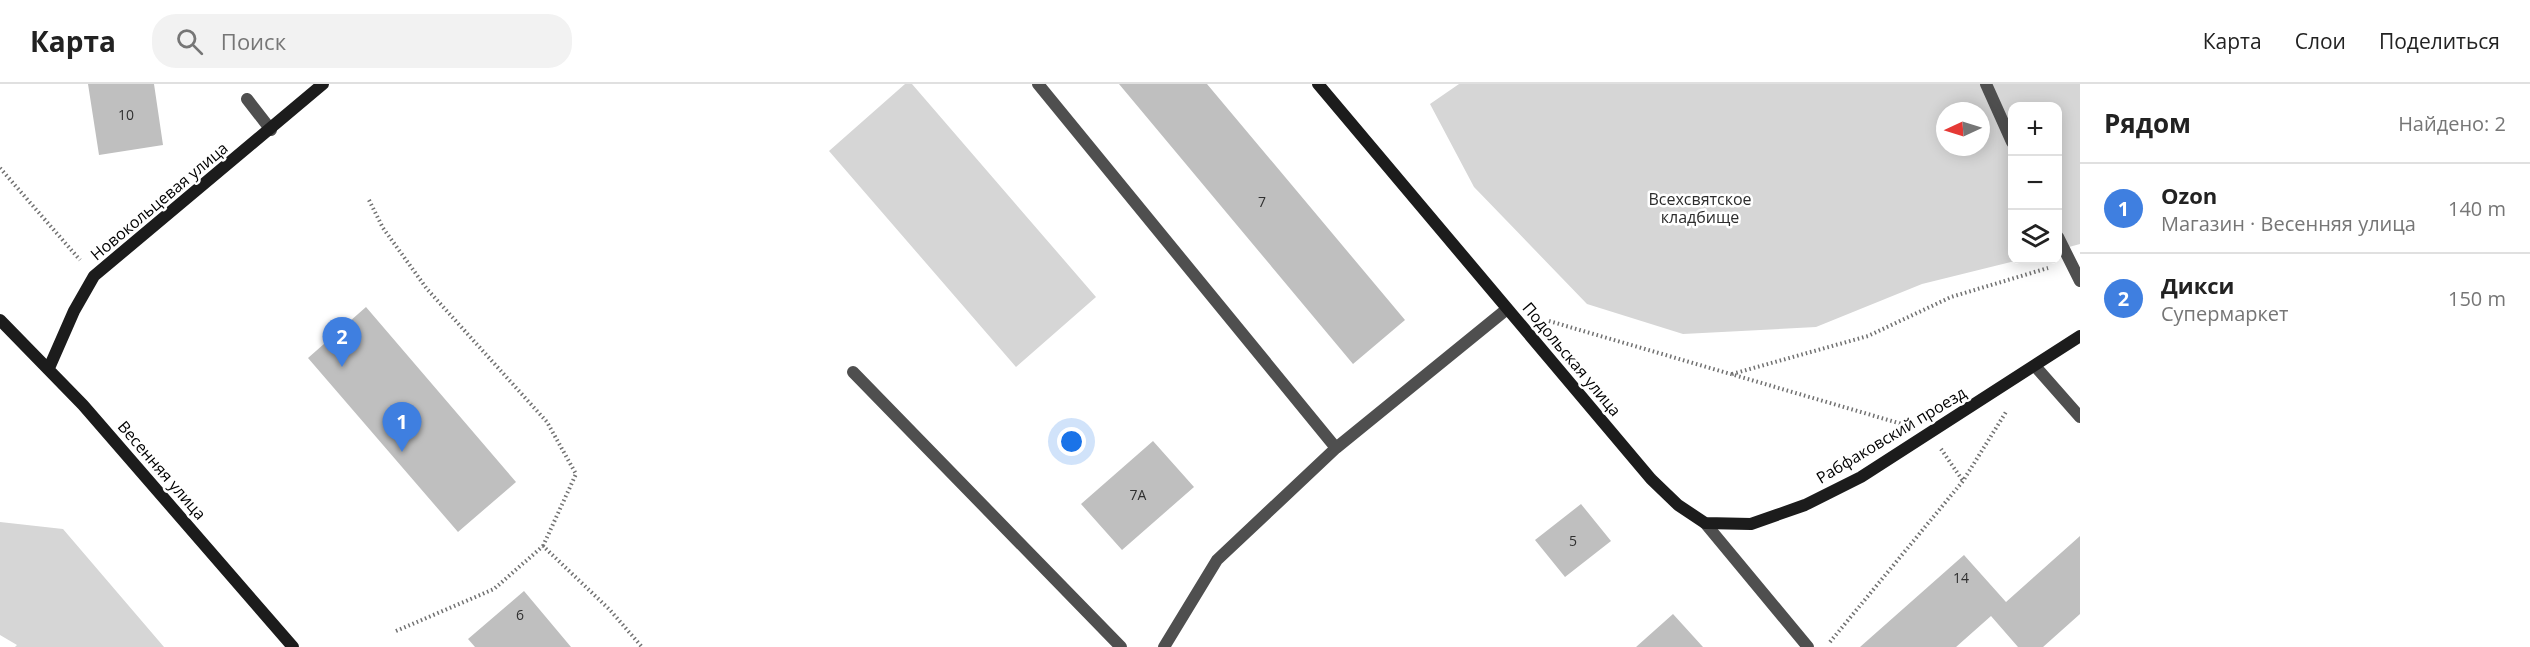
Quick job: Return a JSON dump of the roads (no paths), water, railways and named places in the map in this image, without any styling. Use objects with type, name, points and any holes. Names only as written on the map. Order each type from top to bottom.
[{"type":"street","name":"Новокольцевая улица","points":[[49,368],[74,311],[94,276],[271,130],[323,84]]},
{"type":"street","points":[[1038,84],[1336,448]]},
{"type":"street","name":"Подольская улица","points":[[1318,84],[1651,479],[1678,505],[1705,523],[1808,647]]},
{"type":"street","points":[[1986,84],[2008,131]]},
{"type":"street","points":[[247,99],[271,130]]},
{"type":"street","points":[[2062,245],[2080,281]]},
{"type":"street","points":[[1164,647],[1217,560],[1336,448],[1507,309]]},
{"type":"street","name":"Весенняя улица","points":[[0,320],[49,368],[293,647]]},
{"type":"street","name":"Рабфаковский проезд","points":[[1705,523],[1750,524],[1806,505],[1861,477],[2080,336]]},
{"type":"street","points":[[2035,366],[2080,417]]},
{"type":"street","points":[[853,372],[1121,647]]},
{"type":"place","name":"Дикси","points":[[342,367]]},
{"type":"place","name":"Ozon","points":[[402,452]]},
{"type":"park label","name":"Всехсвятское кладбище","points":[[1700,208]]}]
